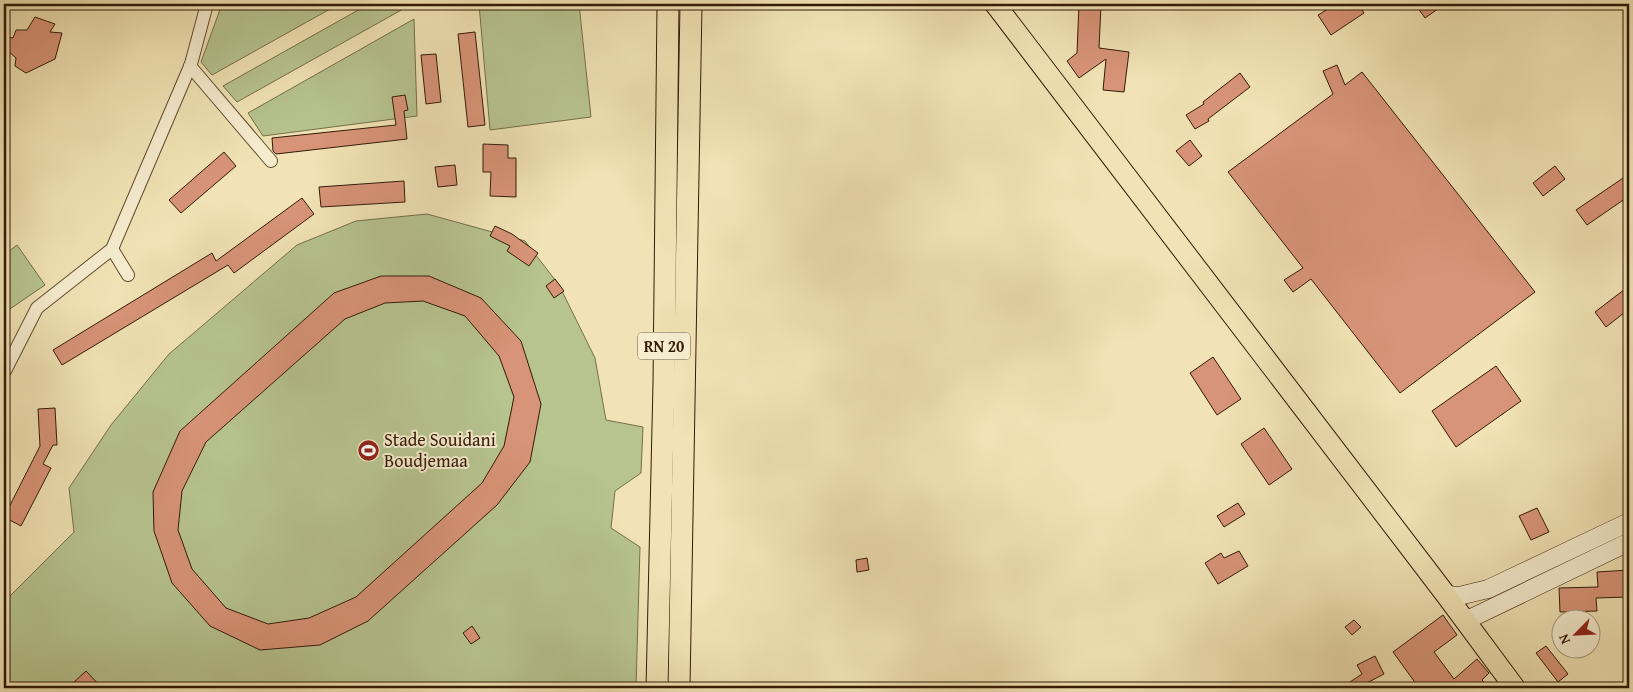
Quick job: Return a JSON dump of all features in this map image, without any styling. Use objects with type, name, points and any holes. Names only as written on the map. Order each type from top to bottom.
[{"type":"highway","name":"RN 20","points":[[657,688],[664,373],[668,4]]},
{"type":"highway","name":"RN 20","points":[[679,688],[690,4]]},
{"type":"main road","points":[[994,4],[1515,688]]},
{"type":"main road","points":[[1446,595],[1460,596],[1488,589],[1629,522]]},
{"type":"main road","points":[[1465,621],[1629,542]]},
{"type":"street","points":[[5,371],[37,308],[112,249],[190,66],[207,4]]},
{"type":"street","points":[[190,66],[271,162]]},
{"type":"street","points":[[112,249],[128,275]]},
{"type":"green space","points":[[222,4],[339,4],[212,75],[201,62]]},
{"type":"green space","points":[[369,4],[412,4],[237,102],[223,86]]},
{"type":"green space","points":[[479,4],[579,4],[591,117],[490,130]]},
{"type":"green space","points":[[414,19],[417,116],[263,136],[248,113]]},
{"type":"green space","name":"Stade Souidani Boudjemaa","points":[[427,214],[525,241],[559,285],[595,358],[606,420],[643,427],[641,473],[615,491],[611,528],[640,547],[636,688],[4,688],[4,602],[74,532],[69,488],[111,425],[169,354],[297,245],[356,221]]},
{"type":"green space","points":[[17,245],[45,285],[4,313],[4,255]]},
{"type":"building","points":[[1079,4],[1101,5],[1099,48],[1129,52],[1124,92],[1103,90],[1106,59],[1079,78],[1067,61],[1077,53]]},
{"type":"building","points":[[1336,4],[1358,4],[1364,13],[1331,35],[1318,15]]},
{"type":"building","points":[[1415,4],[1445,4],[1425,18]]},
{"type":"building","points":[[35,17],[55,24],[50,32],[62,33],[55,59],[26,73],[15,66],[16,58],[7,50],[6,37],[13,38],[16,30],[27,30]]},
{"type":"building","points":[[475,32],[485,125],[468,127],[458,34]]},
{"type":"building","points":[[436,54],[441,102],[426,104],[421,55]]},
{"type":"building","points":[[1337,65],[1345,85],[1362,72],[1535,292],[1400,393],[1311,279],[1293,292],[1284,280],[1303,268],[1228,172],[1333,94],[1323,71]]},
{"type":"building","points":[[1240,73],[1250,87],[1208,119],[1209,121],[1195,129],[1186,115],[1204,104],[1203,102]]},
{"type":"building","points":[[405,95],[408,110],[404,111],[407,139],[276,154],[273,151],[272,138],[396,125],[392,97]]},
{"type":"building","points":[[1190,140],[1202,156],[1189,166],[1176,151]]},
{"type":"building","points":[[483,144],[508,145],[508,158],[516,158],[516,197],[490,196],[491,172],[483,172]]},
{"type":"building","points":[[224,152],[236,166],[181,213],[169,200]]},
{"type":"building","points":[[455,165],[457,185],[438,187],[435,167]]},
{"type":"building","points":[[1555,166],[1565,179],[1543,196],[1533,183]]},
{"type":"building","points":[[1629,174],[1629,196],[1587,225],[1576,210]]},
{"type":"building","points":[[404,181],[405,202],[321,207],[319,187]]},
{"type":"building","points":[[302,198],[314,214],[234,273],[228,265],[62,365],[53,350],[212,253],[216,261]]},
{"type":"building","points":[[495,226],[512,234],[538,253],[529,266],[507,251],[510,246],[490,236]]},
{"type":"building","points":[[381,276],[429,276],[481,298],[521,341],[541,404],[530,462],[497,505],[368,621],[320,645],[260,650],[210,626],[172,583],[154,531],[153,492],[180,431],[334,293]],"holes":[[[423,301],[465,316],[499,356],[514,397],[504,446],[482,483],[356,597],[309,618],[268,624],[226,608],[192,569],[178,530],[182,491],[206,442],[345,319],[385,303]]]},
{"type":"building","points":[[555,279],[564,291],[554,298],[546,286]]},
{"type":"building","points":[[1629,286],[1629,309],[1606,327],[1595,312]]},
{"type":"building","points":[[1213,357],[1241,399],[1217,415],[1190,373]]},
{"type":"building","points":[[1496,366],[1521,401],[1456,447],[1432,411]]},
{"type":"building","points":[[55,408],[57,445],[53,445],[43,464],[51,468],[21,526],[4,517],[40,446],[38,409]]},
{"type":"building","points":[[1264,428],[1292,469],[1269,485],[1241,444]]},
{"type":"building","points":[[1238,503],[1245,514],[1224,527],[1217,516]]},
{"type":"building","points":[[1537,508],[1549,532],[1531,540],[1519,516]]},
{"type":"building","points":[[1239,551],[1248,566],[1218,584],[1205,563],[1221,553],[1224,558]]},
{"type":"building","points":[[867,558],[869,570],[857,572],[856,560]]},
{"type":"building","points":[[1629,570],[1629,597],[1596,598],[1597,610],[1560,610],[1559,588],[1598,587],[1597,572]]},
{"type":"building","points":[[1443,615],[1457,635],[1434,652],[1454,679],[1477,659],[1489,673],[1482,680],[1490,688],[1419,688],[1393,652]]},
{"type":"building","points":[[1354,620],[1361,627],[1352,635],[1345,627]]},
{"type":"building","points":[[472,626],[480,638],[471,644],[463,633]]},
{"type":"building","points":[[1546,646],[1550,651],[1550,660],[1557,660],[1568,674],[1558,682],[1536,653]]},
{"type":"building","points":[[1375,656],[1384,674],[1357,688],[1341,688],[1362,674],[1357,665]]},
{"type":"building","points":[[86,671],[102,688],[78,688],[73,683]]},
{"type":"place","name":"Stade Souidani Boudjemaa","points":[[368,450]]}]
